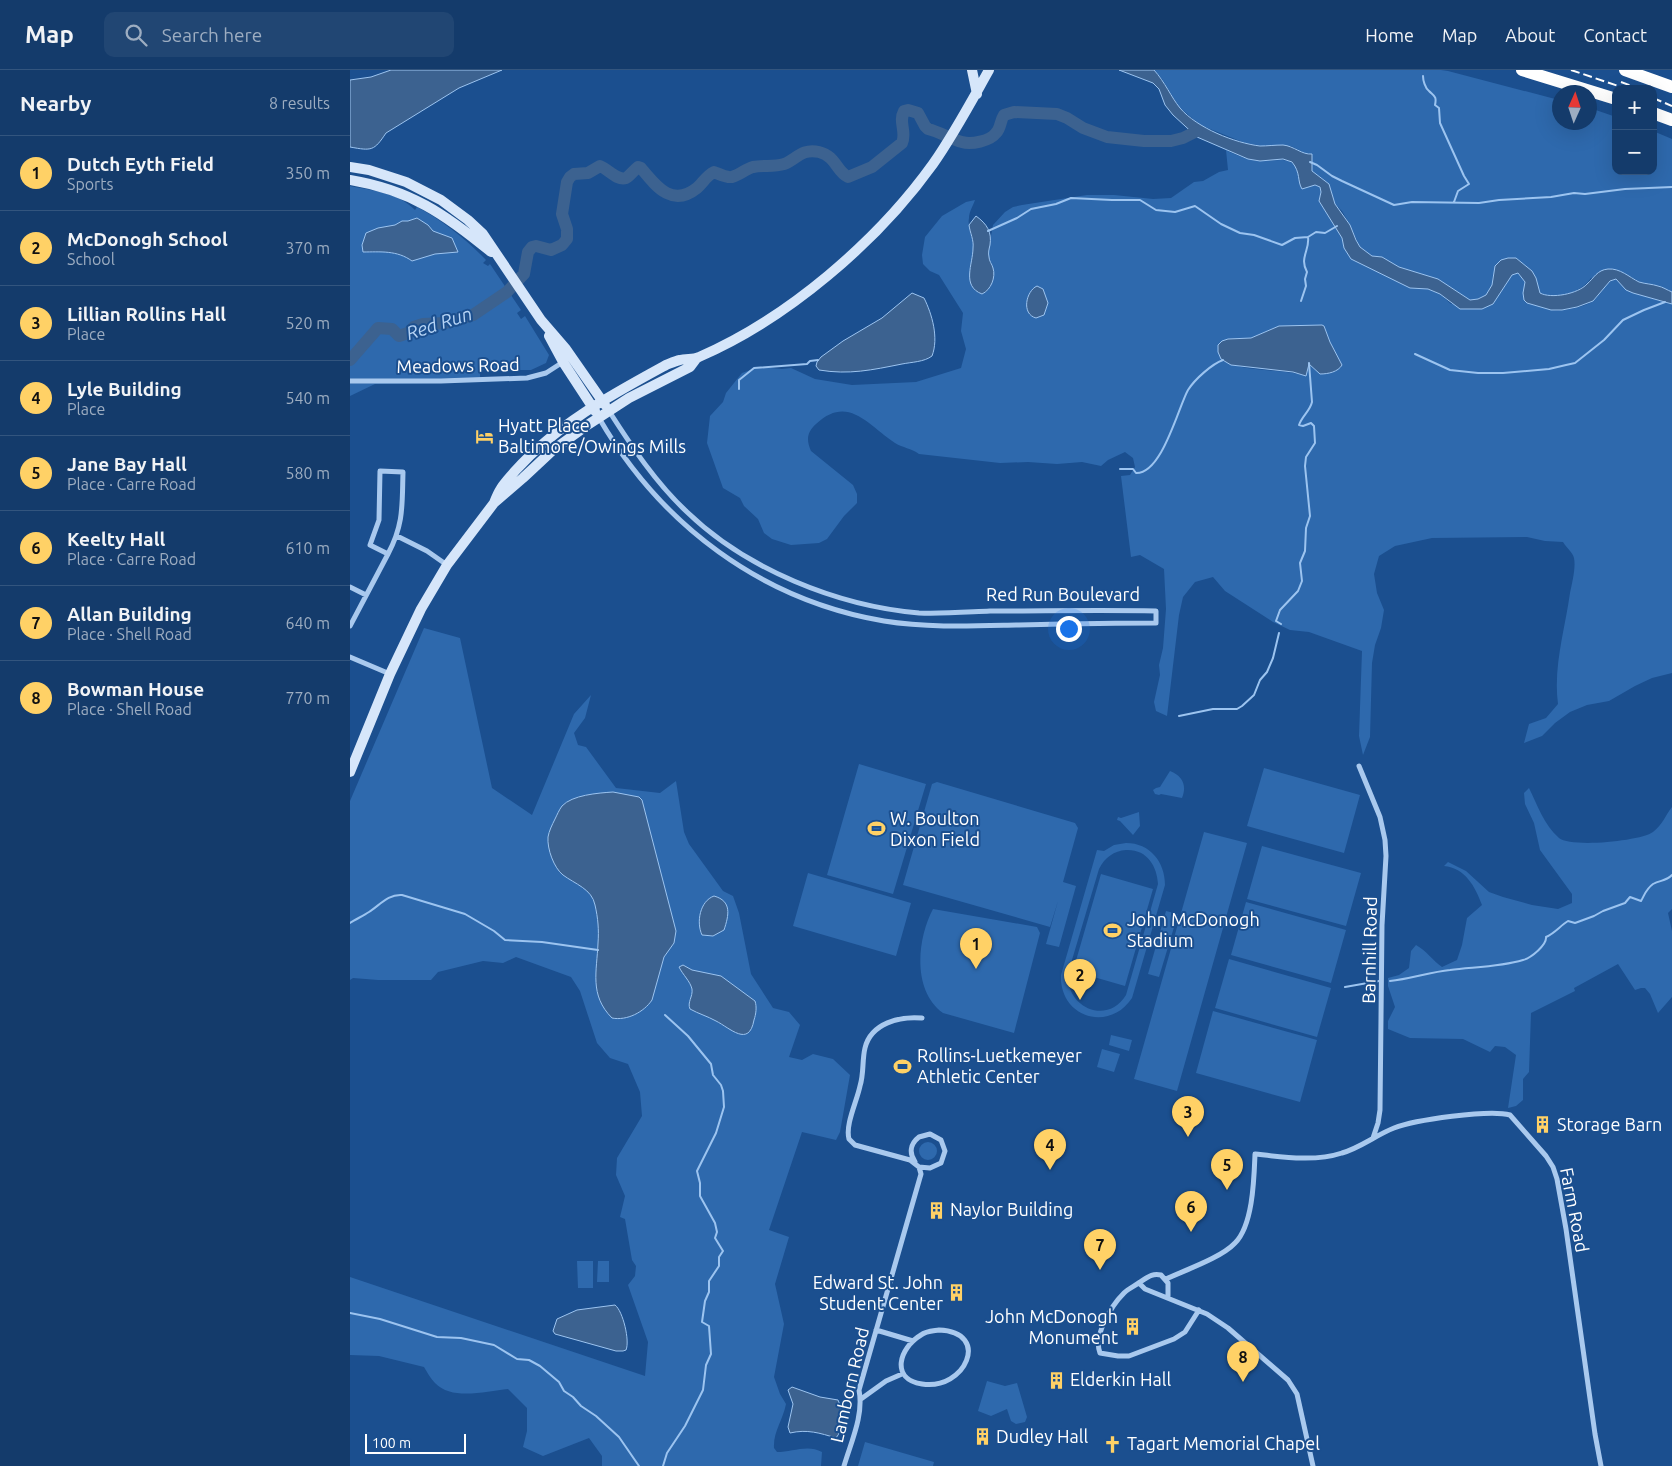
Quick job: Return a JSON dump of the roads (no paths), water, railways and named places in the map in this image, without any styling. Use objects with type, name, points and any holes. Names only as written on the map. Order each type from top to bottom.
[{"type":"highway","points":[[1522,70],[1612,98]]},
{"type":"highway","points":[[1625,70],[1672,87]]},
{"type":"highway","points":[[1657,114],[1672,120]]},
{"type":"main road","points":[[972,70],[977,94]]},
{"type":"main road","points":[[494,503],[500,487],[522,461],[581,413],[666,365],[679,360],[696,359],[744,334],[811,289],[841,264],[898,207],[943,148],[977,94],[989,70]]},
{"type":"main road","name":"Red Run Boulevard","points":[[350,167],[369,170],[400,180],[441,200],[483,234],[541,320],[566,349],[609,411]]},
{"type":"main road","name":"Red Run Boulevard","points":[[350,180],[374,184],[402,193],[434,209],[460,227],[499,259]]},
{"type":"main road","name":"Red Run Boulevard","points":[[541,320],[563,362],[599,418]]},
{"type":"main road","points":[[350,772],[390,674],[420,609],[447,565],[494,503],[554,450],[609,411],[690,367],[696,359]]},
{"type":"street","name":"Meadows Road","points":[[350,381],[441,381],[527,378],[546,373],[563,362]]},
{"type":"street","name":"Red Run Boulevard","points":[[599,418],[648,488],[695,534],[718,552],[752,574],[783,590],[819,604],[866,617],[918,624],[1156,623],[1156,611],[917,612],[852,601],[787,578],[761,565],[726,543],[688,513],[647,467],[609,411]]},
{"type":"street","points":[[350,626],[388,554],[397,536],[401,520],[403,472],[380,471],[380,520],[370,545],[388,554]]},
{"type":"street","points":[[397,536],[427,551],[447,565]]},
{"type":"street","points":[[350,587],[366,596]]},
{"type":"street","points":[[350,657],[390,674]]},
{"type":"street","name":"Barnhill Road","points":[[1359,766],[1380,817],[1386,856],[1382,925],[1380,1110],[1378,1123],[1372,1138]]},
{"type":"street","points":[[917,1165],[911,1151],[916,1140],[922,1135],[930,1134],[941,1140],[946,1152],[941,1163],[930,1168],[917,1165],[910,1160],[855,1145],[849,1139],[848,1131],[861,1085],[865,1045],[872,1034],[878,1027],[891,1021],[922,1018]]},
{"type":"street","name":"Farm Road","points":[[1166,1279],[1223,1252],[1234,1245],[1240,1237],[1246,1226],[1249,1211],[1255,1154],[1288,1157],[1342,1154],[1372,1138],[1407,1124],[1492,1113],[1510,1115],[1551,1162],[1557,1179],[1601,1466]]},
{"type":"street","name":"Lamborn Road","points":[[844,1466],[858,1421],[861,1399],[859,1390],[920,1178],[917,1165]]},
{"type":"street","points":[[1168,1297],[1168,1283],[1161,1275],[1150,1275],[1131,1287],[1115,1304],[1098,1336],[1097,1344],[1100,1353],[1129,1356],[1174,1339],[1185,1332],[1199,1310]]},
{"type":"street","points":[[1139,1283],[1145,1289],[1199,1310],[1223,1324],[1288,1380],[1297,1394],[1313,1466]]},
{"type":"street","points":[[876,1330],[913,1341]]},
{"type":"street","points":[[948,1330],[959,1334],[965,1339],[968,1357],[965,1366],[958,1374],[946,1382],[920,1384],[902,1374],[900,1369],[902,1359],[908,1346],[922,1334],[930,1331],[948,1330]]},
{"type":"street","points":[[861,1399],[886,1381],[902,1374]]},
{"type":"street","points":[[1310,1450],[1317,1466]]},
{"type":"waterway","points":[[1423,76],[1425,86],[1435,97],[1435,105],[1439,108],[1440,123],[1469,184],[1458,191],[1454,202]]},
{"type":"waterway","name":"Red Run","points":[[350,360],[378,328],[392,329],[399,336],[423,324],[445,323],[473,315],[507,292],[524,274],[528,252],[532,247],[536,246],[551,250],[562,245],[567,239],[567,229],[562,214],[567,182],[570,177],[574,174],[588,173],[600,166],[619,178],[626,178],[638,167],[641,168],[659,188],[672,195],[680,196],[688,194],[697,188],[714,172],[732,177],[753,167],[784,164],[803,153],[813,151],[825,154],[848,177],[872,167],[902,143],[904,135],[902,115],[904,111],[908,110],[918,113],[928,129],[966,143],[980,142],[993,136],[998,131],[1004,115],[1014,112],[1057,114],[1083,128],[1107,137],[1144,141],[1171,141],[1183,138],[1197,131]]},
{"type":"waterway","points":[[1310,162],[1332,176],[1394,205],[1412,202],[1479,203],[1551,197],[1574,193],[1585,194],[1625,189],[1672,187]]},
{"type":"waterway","points":[[988,231],[1017,218],[1031,209],[1056,204],[1071,198],[1140,200],[1156,210],[1175,212],[1195,206],[1221,224],[1240,233],[1254,235],[1282,245],[1295,238],[1308,237],[1316,232],[1325,233],[1337,226]]},
{"type":"waterway","points":[[1301,301],[1306,286],[1307,272],[1304,258],[1308,246],[1308,237]]},
{"type":"waterway","points":[[1415,354],[1450,370],[1503,373],[1549,369],[1575,363],[1604,340],[1623,320],[1665,302]]},
{"type":"waterway","points":[[739,389],[739,380],[754,368],[807,364],[810,361],[818,360]]},
{"type":"waterway","points":[[1120,469],[1133,469],[1136,473],[1145,470],[1154,463],[1168,439],[1188,390],[1204,372],[1223,360]]},
{"type":"waterway","points":[[1281,624],[1276,621],[1280,610],[1298,591],[1302,581],[1300,563],[1305,551],[1306,528],[1310,516],[1305,466],[1306,457],[1315,443],[1314,426],[1311,423],[1303,426],[1299,425],[1312,402],[1309,363]]},
{"type":"waterway","points":[[1179,716],[1213,709],[1237,709],[1242,706],[1254,695],[1260,680],[1267,672],[1273,658],[1279,633]]},
{"type":"waterway","points":[[1390,981],[1442,971],[1505,964],[1526,959],[1544,944],[1546,937],[1568,921],[1575,923],[1594,916],[1625,903],[1630,897],[1641,901],[1651,886],[1672,875]]},
{"type":"waterway","points":[[350,923],[388,898],[402,895],[465,914],[494,931],[505,940],[542,942],[598,950]]},
{"type":"waterway","points":[[1345,987],[1379,981]]},
{"type":"waterway","points":[[663,1466],[667,1453],[685,1426],[703,1390],[706,1365],[711,1354],[709,1326],[702,1322],[705,1301],[709,1292],[709,1281],[719,1266],[719,1257],[723,1251],[715,1238],[717,1232],[715,1223],[700,1196],[700,1183],[697,1171],[716,1133],[724,1107],[723,1091],[713,1075],[711,1064],[688,1036],[665,1015]]},
{"type":"waterway","points":[[350,1313],[380,1319],[437,1337],[461,1338],[494,1345],[517,1359],[529,1360],[540,1366],[559,1382],[564,1391],[619,1437],[639,1466]]},
{"type":"railway","points":[[1571,70],[1615,85]]},
{"type":"railway","points":[[1621,82],[1629,85]]},
{"type":"railway","points":[[1657,100],[1672,106]]},
{"type":"place","name":"Hyatt Place Baltimore/Owings Mills","points":[[484,436]]},
{"type":"place","name":"W. Boulton Dixon Field","points":[[876,829]]},
{"type":"place","name":"John McDonogh Stadium","points":[[1113,930]]},
{"type":"place","name":"Dutch Eyth Field","points":[[976,969]]},
{"type":"place","name":"McDonogh School","points":[[1080,1000]]},
{"type":"place","name":"Rollins-Luetkemeyer Athletic Center","points":[[903,1066]]},
{"type":"place","name":"Storage Barn","points":[[1543,1125]]},
{"type":"place","name":"Lillian Rollins Hall","points":[[1188,1137]]},
{"type":"place","name":"Lyle Building","points":[[1050,1170]]},
{"type":"place","name":"Jane Bay Hall","points":[[1227,1190]]},
{"type":"place","name":"Naylor Building","points":[[936,1210]]},
{"type":"place","name":"Keelty Hall","points":[[1191,1232]]},
{"type":"place","name":"Allan Building","points":[[1100,1270]]},
{"type":"place","name":"Edward St. John Student Center","points":[[957,1293]]},
{"type":"place","name":"John McDonogh Monument","points":[[1132,1327]]},
{"type":"place","name":"Elderkin Hall","points":[[1056,1380]]},
{"type":"place","name":"Bowman House","points":[[1243,1382]]},
{"type":"place","name":"Dudley Hall","points":[[982,1437]]},
{"type":"place","name":"Tagart Memorial Chapel","points":[[1113,1444]]}]
